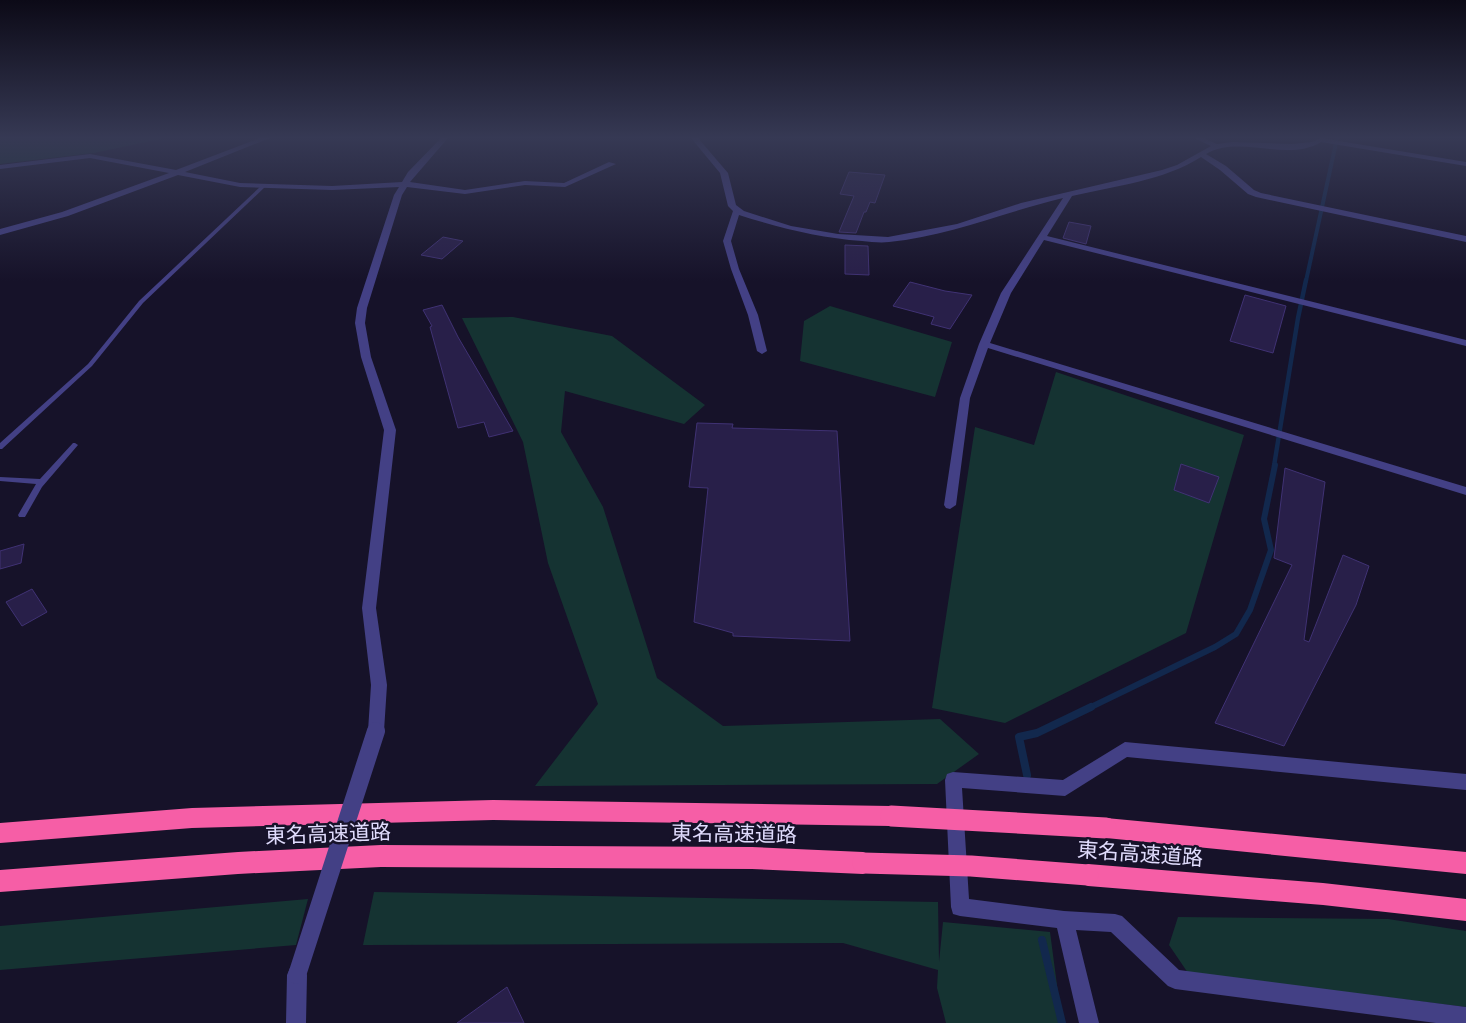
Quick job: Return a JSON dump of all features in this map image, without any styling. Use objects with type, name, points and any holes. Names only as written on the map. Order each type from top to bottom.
[{"type":"highway","name":"東名高速道路","points":[[0,833],[192,818],[493,810],[891,816],[1106,828],[1466,863]]},
{"type":"highway","name":"東名高速道路","points":[[0,880],[238,863],[381,856],[752,858],[970,866],[1323,894],[1466,910]]},
{"type":"street","points":[[0,232],[65,214],[145,186]]},
{"type":"street","points":[[261,186],[332,188],[373,186]]},
{"type":"street","points":[[296,1023],[297,975],[376,731],[380,685],[369,608],[390,430],[366,357],[360,323],[362,308],[395,204],[403,186]]},
{"type":"street","points":[[417,186],[465,192],[506,186]]},
{"type":"street","points":[[727,186],[732,206],[741,213],[790,228],[838,237],[888,240],[959,226],[1024,205],[1107,186]]},
{"type":"street","points":[[1244,186],[1251,192],[1466,239]]},
{"type":"street","points":[[950,505],[965,398],[984,344],[1006,292],[1068,195]]},
{"type":"street","points":[[737,210],[727,241],[762,351]]},
{"type":"street","points":[[1041,237],[1466,343]]},
{"type":"street","points":[[984,344],[1466,491]]},
{"type":"street","points":[[1466,782],[1125,749],[1065,788],[953,780],[960,906],[1064,920],[1116,923],[1175,979],[1466,1017]]},
{"type":"street","points":[[1064,920],[1090,1023]]},
{"type":"lane","points":[[0,447],[90,365],[142,302],[264,186]]},
{"type":"lane","points":[[22,515],[41,482],[75,445]]},
{"type":"lane","points":[[0,479],[41,482]]},
{"type":"green space","points":[[830,306],[952,342],[935,397],[800,361],[804,321]]},
{"type":"green space","points":[[513,317],[612,336],[705,405],[684,424],[565,391],[561,432],[603,507],[657,678],[723,726],[940,719],[979,754],[937,784],[535,786],[598,704],[548,563],[523,442],[462,318]]},
{"type":"green space","points":[[1056,372],[1244,435],[1186,633],[1005,723],[932,708],[975,427],[1034,445]]},
{"type":"green space","points":[[374,892],[938,902],[939,962],[943,922],[1050,932],[1062,1023],[946,1023],[937,988],[938,970],[843,943],[363,945]]},
{"type":"green space","points":[[308,899],[296,945],[0,970],[0,926]]},
{"type":"green space","points":[[1178,917],[1388,919],[1466,931],[1466,1007],[1188,973],[1169,945]]},
{"type":"building","points":[[843,186],[881,186],[875,203],[870,202],[866,212],[864,212],[856,233],[839,232],[854,196],[840,194]]},
{"type":"building","points":[[1069,222],[1091,226],[1086,244],[1063,238]]},
{"type":"building","points":[[443,237],[463,241],[442,259],[421,255]]},
{"type":"building","points":[[845,245],[868,246],[869,275],[845,274]]},
{"type":"building","points":[[910,282],[945,291],[972,295],[950,329],[931,324],[934,317],[893,306]]},
{"type":"building","points":[[1245,295],[1286,306],[1273,353],[1230,341]]},
{"type":"building","points":[[442,305],[458,337],[513,431],[489,437],[484,422],[458,428],[430,327],[432,326],[423,310]]},
{"type":"building","points":[[697,423],[733,424],[732,428],[837,431],[850,641],[733,636],[733,633],[694,622],[708,488],[689,487]]},
{"type":"building","points":[[1181,464],[1219,477],[1209,503],[1174,490]]},
{"type":"building","points":[[1285,468],[1325,482],[1304,640],[1309,642],[1343,555],[1369,566],[1356,605],[1284,746],[1215,723],[1292,565],[1274,558]]},
{"type":"building","points":[[24,544],[21,563],[0,569],[0,551]]},
{"type":"building","points":[[32,589],[47,612],[22,626],[6,602]]},
{"type":"building","points":[[507,987],[524,1023],[457,1023]]},
{"type":"waterway","points":[[1306,281],[1327,186]]},
{"type":"waterway","points":[[1274,466],[1306,280]]},
{"type":"waterway","points":[[1089,708],[1215,647],[1236,634],[1250,610],[1271,550],[1264,519],[1275,465]]},
{"type":"waterway","points":[[1027,775],[1019,737],[1037,733],[1091,707]]},
{"type":"waterway","points":[[1042,940],[1062,1023]]}]
